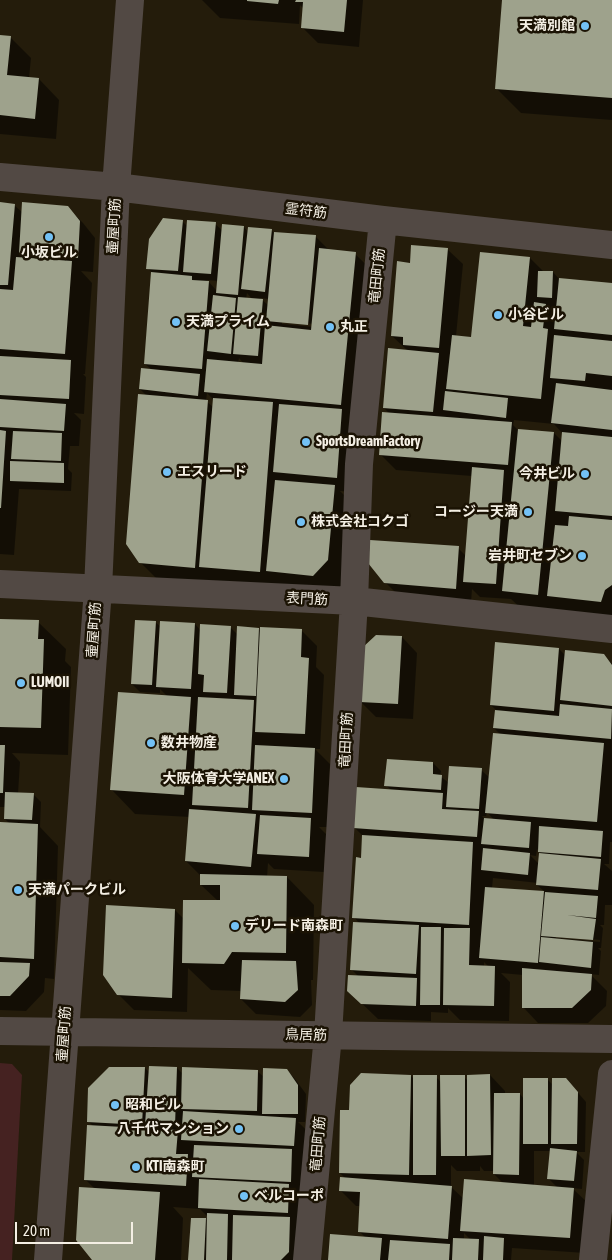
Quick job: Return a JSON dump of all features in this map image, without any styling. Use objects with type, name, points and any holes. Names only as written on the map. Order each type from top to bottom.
[{"type":"street","name":"壷屋町筋","points":[[48,1260],[98,589],[116,187],[130,0]]},
{"type":"street","name":"霊符筋","points":[[0,177],[116,187],[383,220],[612,245]]},
{"type":"street","name":"竜田町筋","points":[[307,1260],[328,1035],[354,601],[359,464],[383,220]]},
{"type":"street","name":"表門筋","points":[[0,584],[354,601],[612,629]]},
{"type":"street","name":"鳥居筋","points":[[0,1031],[612,1039]]},
{"type":"street","points":[[593,1260],[612,1074]]},
{"type":"shaded area","points":[[0,1063],[12,1064],[22,1075],[12,1260],[0,1260]]},
{"type":"building","points":[[247,0],[279,0],[278,4]]},
{"type":"building","points":[[296,0],[347,0],[344,32],[301,28],[303,2],[295,2]]},
{"type":"building","points":[[502,0],[612,0],[612,98],[495,89]]},
{"type":"building","points":[[0,35],[11,36],[7,75],[39,78],[35,119],[0,115]]},
{"type":"building","points":[[0,202],[15,204],[8,285],[0,285]]},
{"type":"building","name":"小坂ビル","points":[[22,202],[68,206],[80,221],[78,258],[19,253]]},
{"type":"building","points":[[163,218],[183,220],[178,271],[146,269],[149,239]]},
{"type":"building","points":[[187,220],[216,222],[211,274],[183,272]]},
{"type":"building","points":[[222,224],[244,226],[238,295],[216,293]]},
{"type":"building","points":[[248,227],[272,229],[265,292],[241,289]]},
{"type":"building","points":[[274,232],[316,235],[308,325],[266,321]]},
{"type":"building","points":[[411,245],[448,248],[439,348],[403,345],[403,337],[391,336],[397,261],[410,263]]},
{"type":"building","name":"丸正","points":[[319,248],[356,252],[341,405],[204,392],[207,359],[262,364],[265,325],[311,330]]},
{"type":"building","name":"小谷ビル","points":[[480,252],[530,257],[523,326],[531,327],[534,302],[546,304],[543,328],[548,329],[541,399],[446,389],[452,335],[471,337]]},
{"type":"building","points":[[16,257],[72,261],[65,354],[0,349],[0,289],[13,290]]},
{"type":"building","points":[[538,271],[553,271],[552,298],[537,297]]},
{"type":"building","name":"天満プライム","points":[[151,272],[192,276],[192,280],[209,281],[202,369],[144,364]]},
{"type":"building","points":[[559,278],[612,283],[612,335],[554,329]]},
{"type":"building","points":[[213,295],[236,298],[231,354],[207,351]]},
{"type":"building","points":[[238,297],[263,299],[258,356],[233,354]]},
{"type":"building","points":[[554,335],[612,341],[612,376],[586,373],[585,381],[550,378]]},
{"type":"building","points":[[388,348],[439,353],[433,412],[383,408]]},
{"type":"building","points":[[0,356],[71,360],[69,399],[0,395]]},
{"type":"building","points":[[141,368],[200,374],[198,396],[139,389]]},
{"type":"building","points":[[556,383],[612,390],[612,430],[551,423]]},
{"type":"building","points":[[445,391],[508,398],[506,418],[443,410]]},
{"type":"building","name":"エスリード","points":[[138,394],[208,400],[195,568],[139,563],[126,544]]},
{"type":"building","points":[[213,398],[273,402],[260,572],[199,567]]},
{"type":"building","points":[[0,399],[66,404],[64,431],[0,427]]},
{"type":"building","points":[[279,404],[342,409],[337,478],[273,472]]},
{"type":"building","points":[[382,412],[512,422],[508,465],[379,455]]},
{"type":"building","name":"コージー天満","points":[[518,429],[554,432],[538,595],[502,591]]},
{"type":"building","points":[[0,430],[6,431],[1,508],[0,508]]},
{"type":"building","points":[[13,431],[62,433],[61,461],[11,459]]},
{"type":"building","name":"今井ビル","points":[[562,432],[612,437],[612,516],[555,511]]},
{"type":"building","points":[[10,461],[64,463],[64,483],[10,481]]},
{"type":"building","points":[[472,467],[504,470],[496,584],[463,582]]},
{"type":"building","name":"株式会社コクゴ","points":[[275,480],[335,485],[328,560],[313,576],[266,571]]},
{"type":"building","name":"岩井町セブン","points":[[569,516],[612,520],[612,585],[605,590],[601,602],[547,596],[555,525],[568,526]]},
{"type":"building","points":[[370,540],[459,546],[456,589],[384,583],[368,563]]},
{"type":"building","name":"LUMOII","points":[[0,619],[39,620],[38,639],[44,639],[41,728],[0,727]]},
{"type":"building","points":[[135,620],[156,621],[152,685],[131,684]]},
{"type":"building","points":[[160,621],[195,623],[191,689],[156,687]]},
{"type":"building","points":[[200,624],[231,626],[227,693],[203,692],[204,675],[198,674]]},
{"type":"building","points":[[237,626],[259,628],[256,696],[234,695]]},
{"type":"building","points":[[260,627],[302,629],[301,657],[309,658],[305,734],[255,732]]},
{"type":"building","points":[[376,635],[402,636],[398,704],[360,702],[362,648]]},
{"type":"building","points":[[495,642],[559,648],[554,711],[490,705]]},
{"type":"building","points":[[565,650],[604,654],[612,665],[612,706],[560,700]]},
{"type":"building","name":"数井物産","points":[[118,692],[191,697],[184,795],[110,790]]},
{"type":"building","points":[[198,697],[254,700],[248,808],[192,805]]},
{"type":"building","points":[[560,704],[612,709],[611,739],[493,728],[495,710],[559,716]]},
{"type":"building","points":[[493,733],[604,743],[597,822],[485,813]]},
{"type":"building","points":[[0,745],[5,745],[3,793],[0,793]]},
{"type":"building","name":"大阪体育大学ANEX","points":[[255,745],[315,748],[312,813],[252,810]]},
{"type":"building","points":[[387,759],[433,762],[433,774],[442,775],[441,790],[384,786]]},
{"type":"building","points":[[449,766],[482,768],[479,809],[446,807]]},
{"type":"building","points":[[356,787],[443,793],[442,809],[479,811],[477,837],[353,828]]},
{"type":"building","points":[[5,792],[34,793],[32,820],[4,819]]},
{"type":"building","points":[[189,809],[256,814],[251,867],[185,861]]},
{"type":"building","points":[[260,815],[311,818],[309,857],[257,854]]},
{"type":"building","points":[[484,818],[531,822],[529,848],[481,844]]},
{"type":"building","name":"天満パークビル","points":[[0,822],[38,824],[34,959],[0,957]]},
{"type":"building","points":[[539,826],[603,831],[601,857],[538,852]]},
{"type":"building","points":[[362,835],[473,842],[469,925],[352,918],[356,857],[361,858]]},
{"type":"building","points":[[483,848],[530,853],[528,875],[481,870]]},
{"type":"building","points":[[539,853],[601,859],[598,890],[536,885]]},
{"type":"building","name":"デリード南森町","points":[[200,874],[287,876],[286,953],[232,952],[224,964],[182,963],[183,900],[220,900],[220,885],[200,885]]},
{"type":"building","points":[[485,887],[544,891],[538,963],[479,958]]},
{"type":"building","points":[[545,892],[598,896],[596,918],[567,915],[596,919],[593,940],[541,936]]},
{"type":"building","points":[[106,905],[175,909],[172,998],[117,995],[103,975]]},
{"type":"building","points":[[353,922],[419,925],[416,974],[350,970]]},
{"type":"building","points":[[421,927],[441,927],[440,1005],[420,1005]]},
{"type":"building","points":[[444,928],[470,928],[469,965],[495,966],[494,1006],[443,1005]]},
{"type":"building","points":[[541,937],[593,942],[591,968],[539,962]]},
{"type":"building","points":[[242,960],[296,961],[298,990],[285,1002],[240,999]]},
{"type":"building","points":[[0,962],[30,963],[29,976],[10,996],[0,996]]},
{"type":"building","points":[[522,968],[592,974],[591,990],[572,1008],[522,1008]]},
{"type":"building","points":[[348,975],[417,978],[416,1006],[361,1004],[347,991]]},
{"type":"building","points":[[149,1066],[177,1067],[175,1126],[145,1125]]},
{"type":"building","name":"昭和ビル","points":[[109,1067],[145,1067],[142,1125],[87,1122],[88,1088]]},
{"type":"building","points":[[182,1067],[258,1070],[257,1111],[181,1109]]},
{"type":"building","points":[[263,1068],[287,1069],[298,1085],[298,1114],[262,1114]]},
{"type":"building","points":[[361,1073],[411,1075],[409,1175],[339,1173],[340,1110],[349,1110],[350,1085]]},
{"type":"building","points":[[490,1074],[491,1155],[467,1156],[467,1075]]},
{"type":"building","points":[[413,1075],[437,1075],[436,1175],[413,1175]]},
{"type":"building","points":[[440,1075],[465,1075],[465,1156],[441,1156]]},
{"type":"building","points":[[523,1078],[548,1078],[548,1144],[523,1144]]},
{"type":"building","points":[[552,1078],[566,1078],[578,1092],[577,1144],[551,1144]]},
{"type":"building","points":[[494,1093],[520,1093],[519,1175],[493,1174]]},
{"type":"building","name":"八千代マンション","points":[[183,1111],[296,1118],[294,1146],[181,1140]]},
{"type":"building","name":"KTI南森町","points":[[87,1125],[178,1130],[176,1154],[188,1154],[186,1186],[84,1180]]},
{"type":"building","points":[[194,1145],[292,1149],[291,1182],[192,1177]]},
{"type":"building","points":[[550,1148],[577,1151],[574,1181],[547,1179]]},
{"type":"building","points":[[340,1177],[452,1186],[448,1239],[358,1232],[360,1192],[339,1191]]},
{"type":"building","name":"ベルコーポ","points":[[199,1179],[289,1184],[288,1213],[198,1208]]},
{"type":"building","points":[[464,1179],[574,1188],[570,1238],[460,1231]]},
{"type":"building","points":[[79,1187],[160,1192],[155,1260],[92,1260],[76,1240]]},
{"type":"building","points":[[207,1213],[228,1214],[227,1260],[206,1260]]},
{"type":"building","points":[[233,1215],[290,1217],[289,1252],[281,1260],[232,1260]]},
{"type":"building","points":[[191,1218],[206,1218],[204,1260],[188,1260]]},
{"type":"building","points":[[330,1234],[382,1238],[380,1260],[328,1260]]},
{"type":"building","points":[[484,1236],[504,1238],[503,1260],[483,1260]]},
{"type":"building","points":[[453,1238],[479,1239],[478,1260],[452,1260]]},
{"type":"building","points":[[390,1240],[450,1244],[449,1260],[388,1260]]},
{"type":"place","name":"天満別館","points":[[585,26]]},
{"type":"place","name":"小坂ビル","points":[[49,237]]},
{"type":"place","name":"小谷ビル","points":[[498,315]]},
{"type":"place","name":"天満プライム","points":[[176,322]]},
{"type":"place","name":"丸正","points":[[330,327]]},
{"type":"place","name":"SportsDreamFactory","points":[[306,442]]},
{"type":"place","name":"エスリード","points":[[167,472]]},
{"type":"place","name":"今井ビル","points":[[585,474]]},
{"type":"place","name":"コージー天満","points":[[528,512]]},
{"type":"place","name":"株式会社コクゴ","points":[[301,522]]},
{"type":"place","name":"岩井町セブン","points":[[582,556]]},
{"type":"place","name":"LUMOII","points":[[21,683]]},
{"type":"place","name":"数井物産","points":[[151,743]]},
{"type":"place","name":"大阪体育大学ANEX","points":[[284,779]]},
{"type":"place","name":"天満パークビル","points":[[18,890]]},
{"type":"place","name":"デリード南森町","points":[[235,926]]},
{"type":"place","name":"昭和ビル","points":[[115,1105]]},
{"type":"place","name":"八千代マンション","points":[[239,1129]]},
{"type":"place","name":"KTI南森町","points":[[136,1167]]},
{"type":"place","name":"ベルコーポ","points":[[244,1196]]}]
